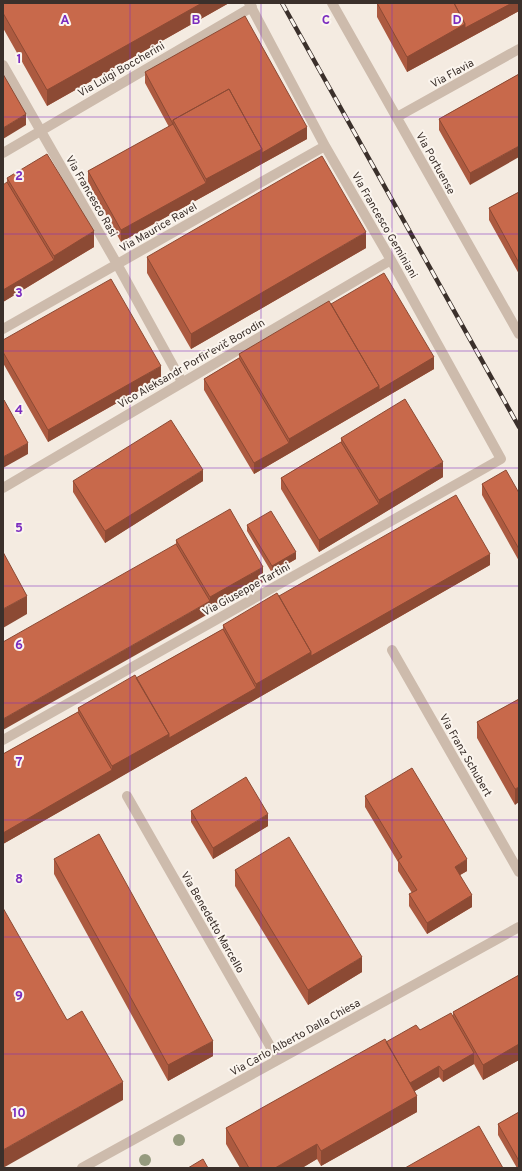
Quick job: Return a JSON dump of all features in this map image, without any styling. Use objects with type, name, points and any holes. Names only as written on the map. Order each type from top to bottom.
[{"type":"street","name":"Via Portuense","points":[[332,3],[518,328]]},
{"type":"street","name":"Via Luigi Boccherini","points":[[3,153],[251,5]]},
{"type":"street","name":"Via Francesco Geminiani","points":[[251,5],[325,146],[391,260],[501,458]]},
{"type":"street","name":"Via Flavia","points":[[397,118],[519,49]]},
{"type":"street","name":"Via Francesco Rasi","points":[[3,65],[117,264],[182,382]]},
{"type":"street","name":"Via Maurice Ravel","points":[[3,329],[325,146]]},
{"type":"street","name":"Vico Aleksandr Porfir'evič Borodin","points":[[3,488],[391,260]]},
{"type":"street","name":"Via Giuseppe Tartini","points":[[3,740],[501,458]]},
{"type":"street","name":"Via Franz Schubert","points":[[392,650],[519,872]]},
{"type":"street","name":"Via Benedetto Marcello","points":[[127,796],[278,1060]]},
{"type":"street","name":"Via Carlo Alberto Dalla Chiesa","points":[[82,1168],[519,927]]},
{"type":"building","points":[[3,3],[202,3],[47,90],[3,13]]},
{"type":"building","points":[[377,3],[454,3],[465,24],[407,57]]},
{"type":"building","points":[[454,3],[512,3],[465,28],[465,24]]},
{"type":"building","points":[[245,16],[307,127],[262,153],[262,149],[229,89],[173,120],[173,124],[145,72]]},
{"type":"building","points":[[3,74],[26,114],[3,128]]},
{"type":"building","points":[[519,74],[519,146],[470,173],[439,119]]},
{"type":"building","points":[[229,89],[262,149],[206,179],[173,120]]},
{"type":"building","points":[[173,124],[206,183],[121,230],[88,171]]},
{"type":"building","points":[[47,154],[94,231],[54,256],[7,178]]},
{"type":"building","points":[[322,156],[366,232],[191,334],[147,257]]},
{"type":"building","points":[[7,182],[54,260],[3,290],[3,185]]},
{"type":"building","points":[[519,192],[519,263],[489,208]]},
{"type":"building","points":[[384,273],[434,357],[379,390],[379,386],[331,304]]},
{"type":"building","points":[[111,279],[161,366],[48,430],[3,352],[3,340]]},
{"type":"building","points":[[329,301],[379,386],[289,439],[239,354]]},
{"type":"building","points":[[239,358],[289,443],[254,463],[204,379]]},
{"type":"building","points":[[405,399],[443,462],[379,500],[341,438]]},
{"type":"building","points":[[4,400],[28,443],[3,457],[3,401]]},
{"type":"building","points":[[171,420],[203,470],[105,531],[73,481]]},
{"type":"building","points":[[341,442],[379,504],[319,540],[281,478]]},
{"type":"building","points":[[506,470],[519,493],[519,549],[482,484]]},
{"type":"building","points":[[456,495],[490,554],[311,656],[311,652],[279,596]]},
{"type":"building","points":[[230,509],[263,567],[210,597],[176,540]]},
{"type":"building","points":[[271,511],[296,552],[272,566],[247,525]]},
{"type":"building","points":[[176,544],[210,601],[3,719],[3,642]]},
{"type":"building","points":[[3,552],[27,596],[3,609]]},
{"type":"building","points":[[277,593],[311,652],[256,684],[223,625]]},
{"type":"building","points":[[223,629],[256,688],[169,738],[169,734],[136,678]]},
{"type":"building","points":[[135,675],[169,734],[112,766],[78,708]]},
{"type":"building","points":[[519,699],[519,787],[515,789],[477,722]]},
{"type":"building","points":[[78,712],[112,770],[3,833],[3,754]]},
{"type":"building","points":[[412,768],[467,859],[455,867],[472,895],[427,923],[409,894],[417,890],[398,860],[402,857],[365,796]]},
{"type":"building","points":[[246,777],[268,814],[213,848],[191,811]]},
{"type":"building","points":[[99,834],[213,1041],[168,1065],[54,859]]},
{"type":"building","points":[[289,837],[362,957],[308,990],[235,870]]},
{"type":"building","points":[[3,908],[67,1020],[82,1011],[123,1082],[3,1150]]},
{"type":"building","points":[[519,975],[519,1044],[483,1065],[453,1012]]},
{"type":"building","points":[[451,1013],[474,1053],[443,1071],[439,1066],[410,1083],[386,1042],[416,1025],[420,1030]]},
{"type":"building","points":[[385,1039],[417,1096],[321,1151],[317,1144],[275,1168],[249,1168],[226,1128]]},
{"type":"building","points":[[519,1112],[519,1161],[498,1124]]},
{"type":"building","points":[[479,1126],[503,1168],[405,1168]]},
{"type":"building","points":[[203,1159],[208,1168],[188,1168]]},
{"type":"railway","points":[[282,3],[519,427]]}]
